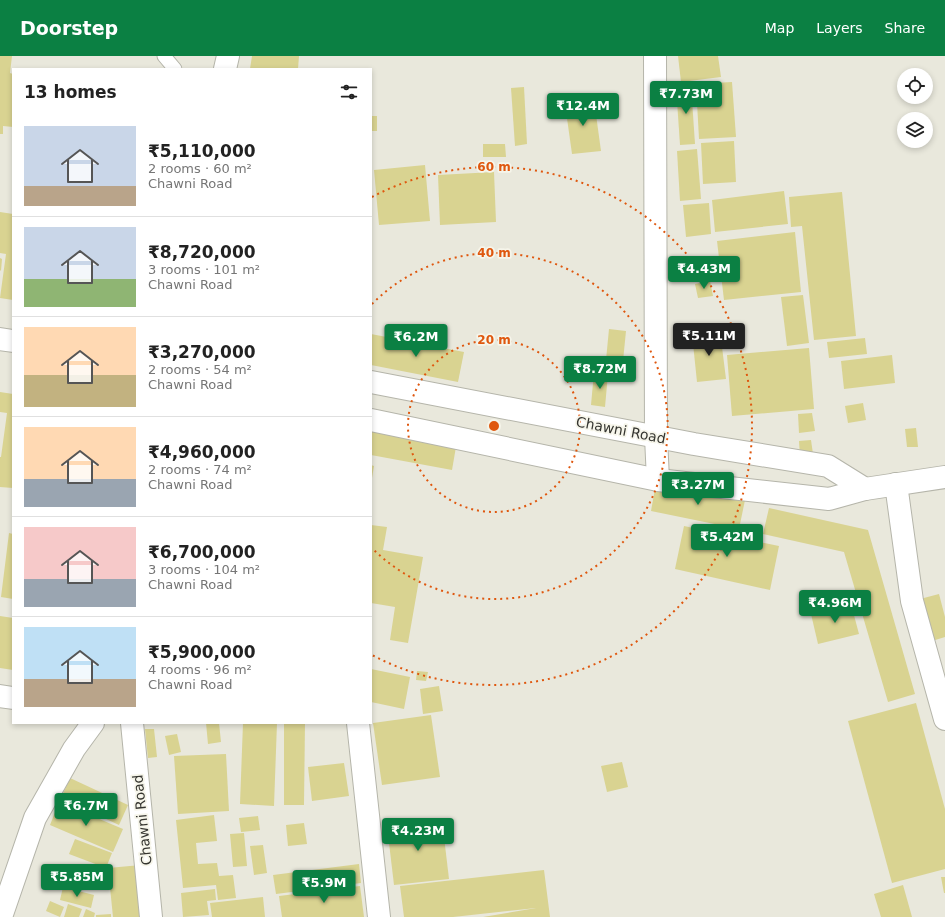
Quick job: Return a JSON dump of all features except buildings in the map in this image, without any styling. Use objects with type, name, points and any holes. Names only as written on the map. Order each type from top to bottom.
[{"type":"street","points":[[225,68],[228,56]]},
{"type":"street","points":[[655,56],[656,437],[658,480]]},
{"type":"street","points":[[0,339],[12,341]]},
{"type":"street","name":"Chawni Road","points":[[372,382],[656,437],[828,466],[865,489]]},
{"type":"street","points":[[372,420],[658,480],[829,499],[865,489],[945,477]]},
{"type":"street","points":[[896,484],[912,601],[945,719]]},
{"type":"street","points":[[0,696],[12,698]]},
{"type":"street","points":[[1,917],[35,818],[74,749],[92,724]]},
{"type":"street","name":"Chawni Road","points":[[132,724],[151,917]]},
{"type":"street","points":[[358,724],[379,917]]},
{"type":"lane","points":[[164,56],[174,68]]}]
